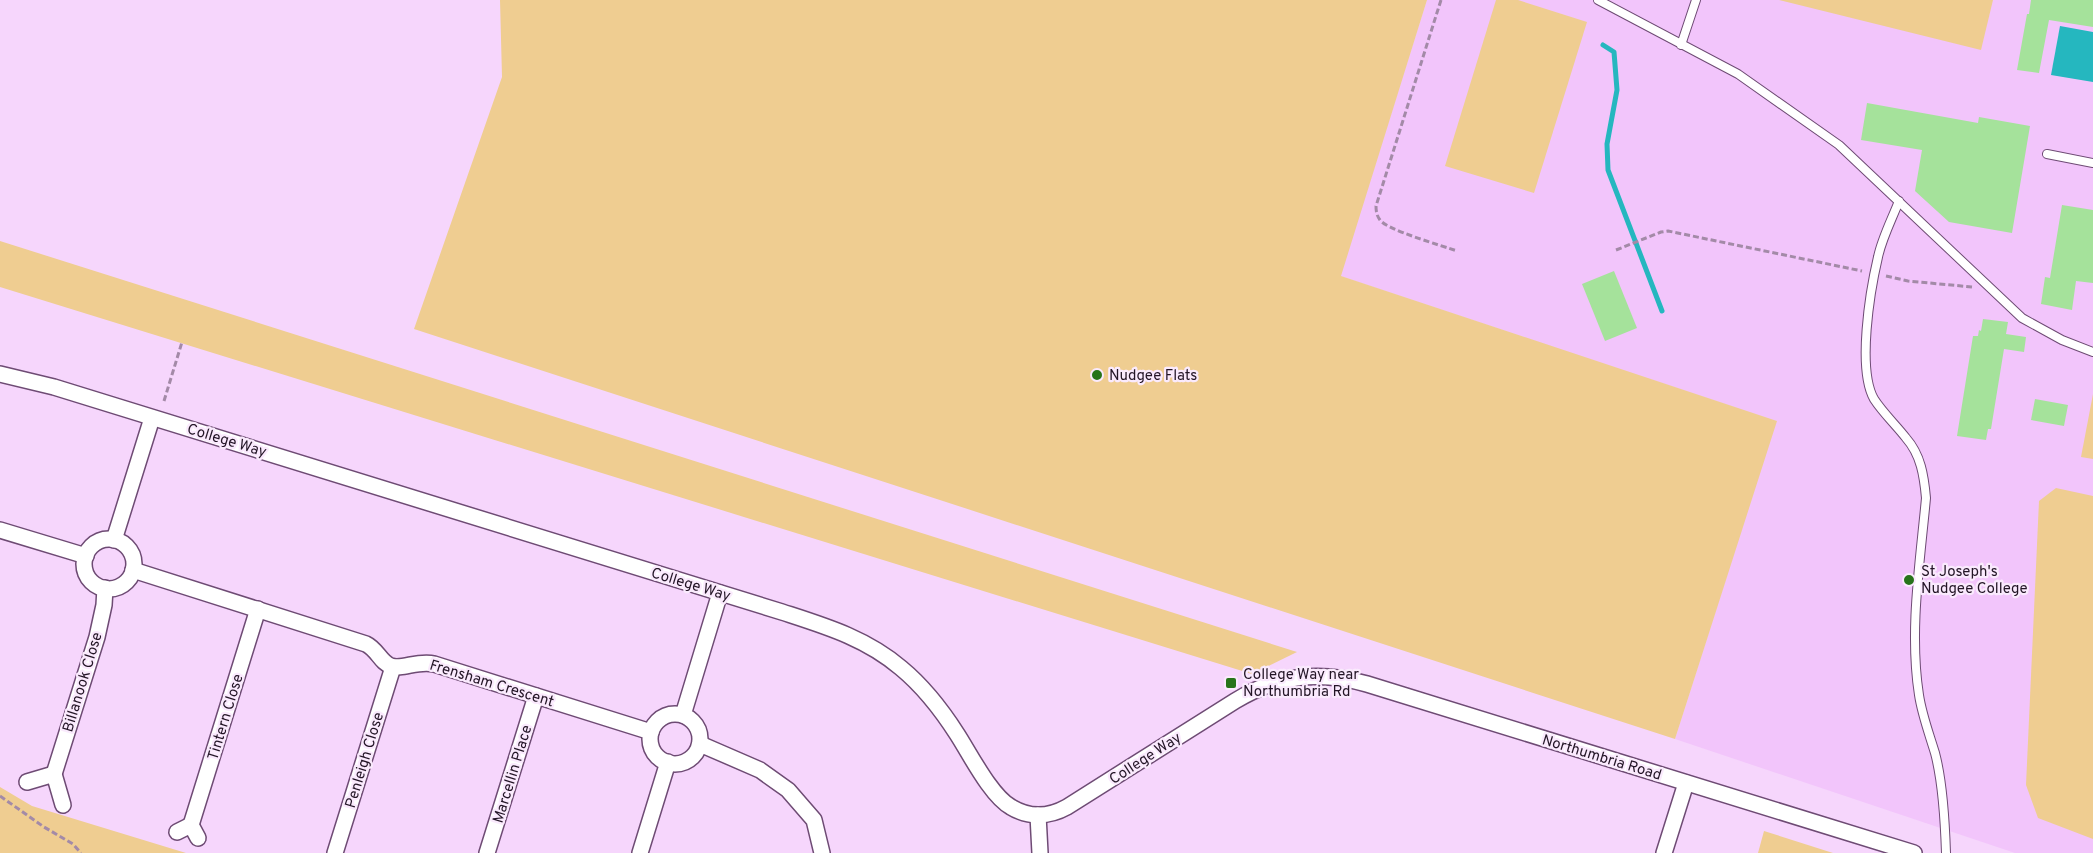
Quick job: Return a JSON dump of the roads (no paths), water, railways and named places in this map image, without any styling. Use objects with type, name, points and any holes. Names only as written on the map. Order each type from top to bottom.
[{"type":"street","name":"College Way","points":[[0,374],[30,380],[720,593],[854,637],[888,657],[928,692],[996,795],[1010,807],[1027,814],[1055,813],[1067,807],[1245,694],[1288,679]]},
{"type":"street","points":[[114,540],[152,418]]},
{"type":"street","points":[[0,531],[86,556]]},
{"type":"street","points":[[114,540],[128,548],[134,562],[133,570],[130,577],[119,586],[105,588],[90,580],[86,573],[86,556],[89,550],[100,541],[114,540]]},
{"type":"street","points":[[133,570],[366,644],[375,649],[385,662],[393,667]]},
{"type":"street","name":"Billanook Close","points":[[54,774],[93,652],[104,605],[105,588]]},
{"type":"street","points":[[683,715],[720,593]]},
{"type":"street","name":"Tintern Close","points":[[177,832],[195,831],[258,609]]},
{"type":"street","name":"Frensham Crescent","points":[[393,667],[428,662],[651,732]]},
{"type":"street","name":"Penleigh Close","points":[[335,853],[393,667]]},
{"type":"street","name":"Northumbria Road","points":[[1288,679],[1319,676],[1348,679],[1913,853]]},
{"type":"street","name":"Marcellin Place","points":[[487,853],[536,696]]},
{"type":"street","points":[[667,715],[683,715],[695,723],[700,736],[700,744],[692,758],[684,762],[668,762],[655,753],[650,739],[651,732],[655,724],[667,715]]},
{"type":"street","points":[[700,744],[760,770],[788,790],[814,820],[822,853]]},
{"type":"street","points":[[640,853],[668,762]]},
{"type":"street","points":[[27,782],[54,774],[63,805]]},
{"type":"street","points":[[1664,853],[1686,783]]},
{"type":"street","points":[[1038,815],[1040,853]]},
{"type":"lane","points":[[1598,0],[1737,74],[1839,145],[2022,318],[2062,340],[2093,352]]},
{"type":"lane","points":[[1681,45],[1696,0]]},
{"type":"lane","points":[[2047,154],[2093,163]]},
{"type":"lane","points":[[1899,201],[1878,256],[1865,340],[1869,386],[1879,407],[1908,440],[1920,462],[1925,480],[1926,498],[1916,611],[1916,668],[1919,695],[1938,773],[1946,853]]},
{"type":"waterway","points":[[1603,45],[1614,52],[1617,90],[1607,144],[1608,170],[1662,311]]},
{"type":"place","name":"Nudgee Flats","points":[[1097,375]]},
{"type":"place","name":"St Joseph's Nudgee College","points":[[1909,580]]},
{"type":"place","name":"College Way near Northumbria Rd","points":[[1231,683]]}]
